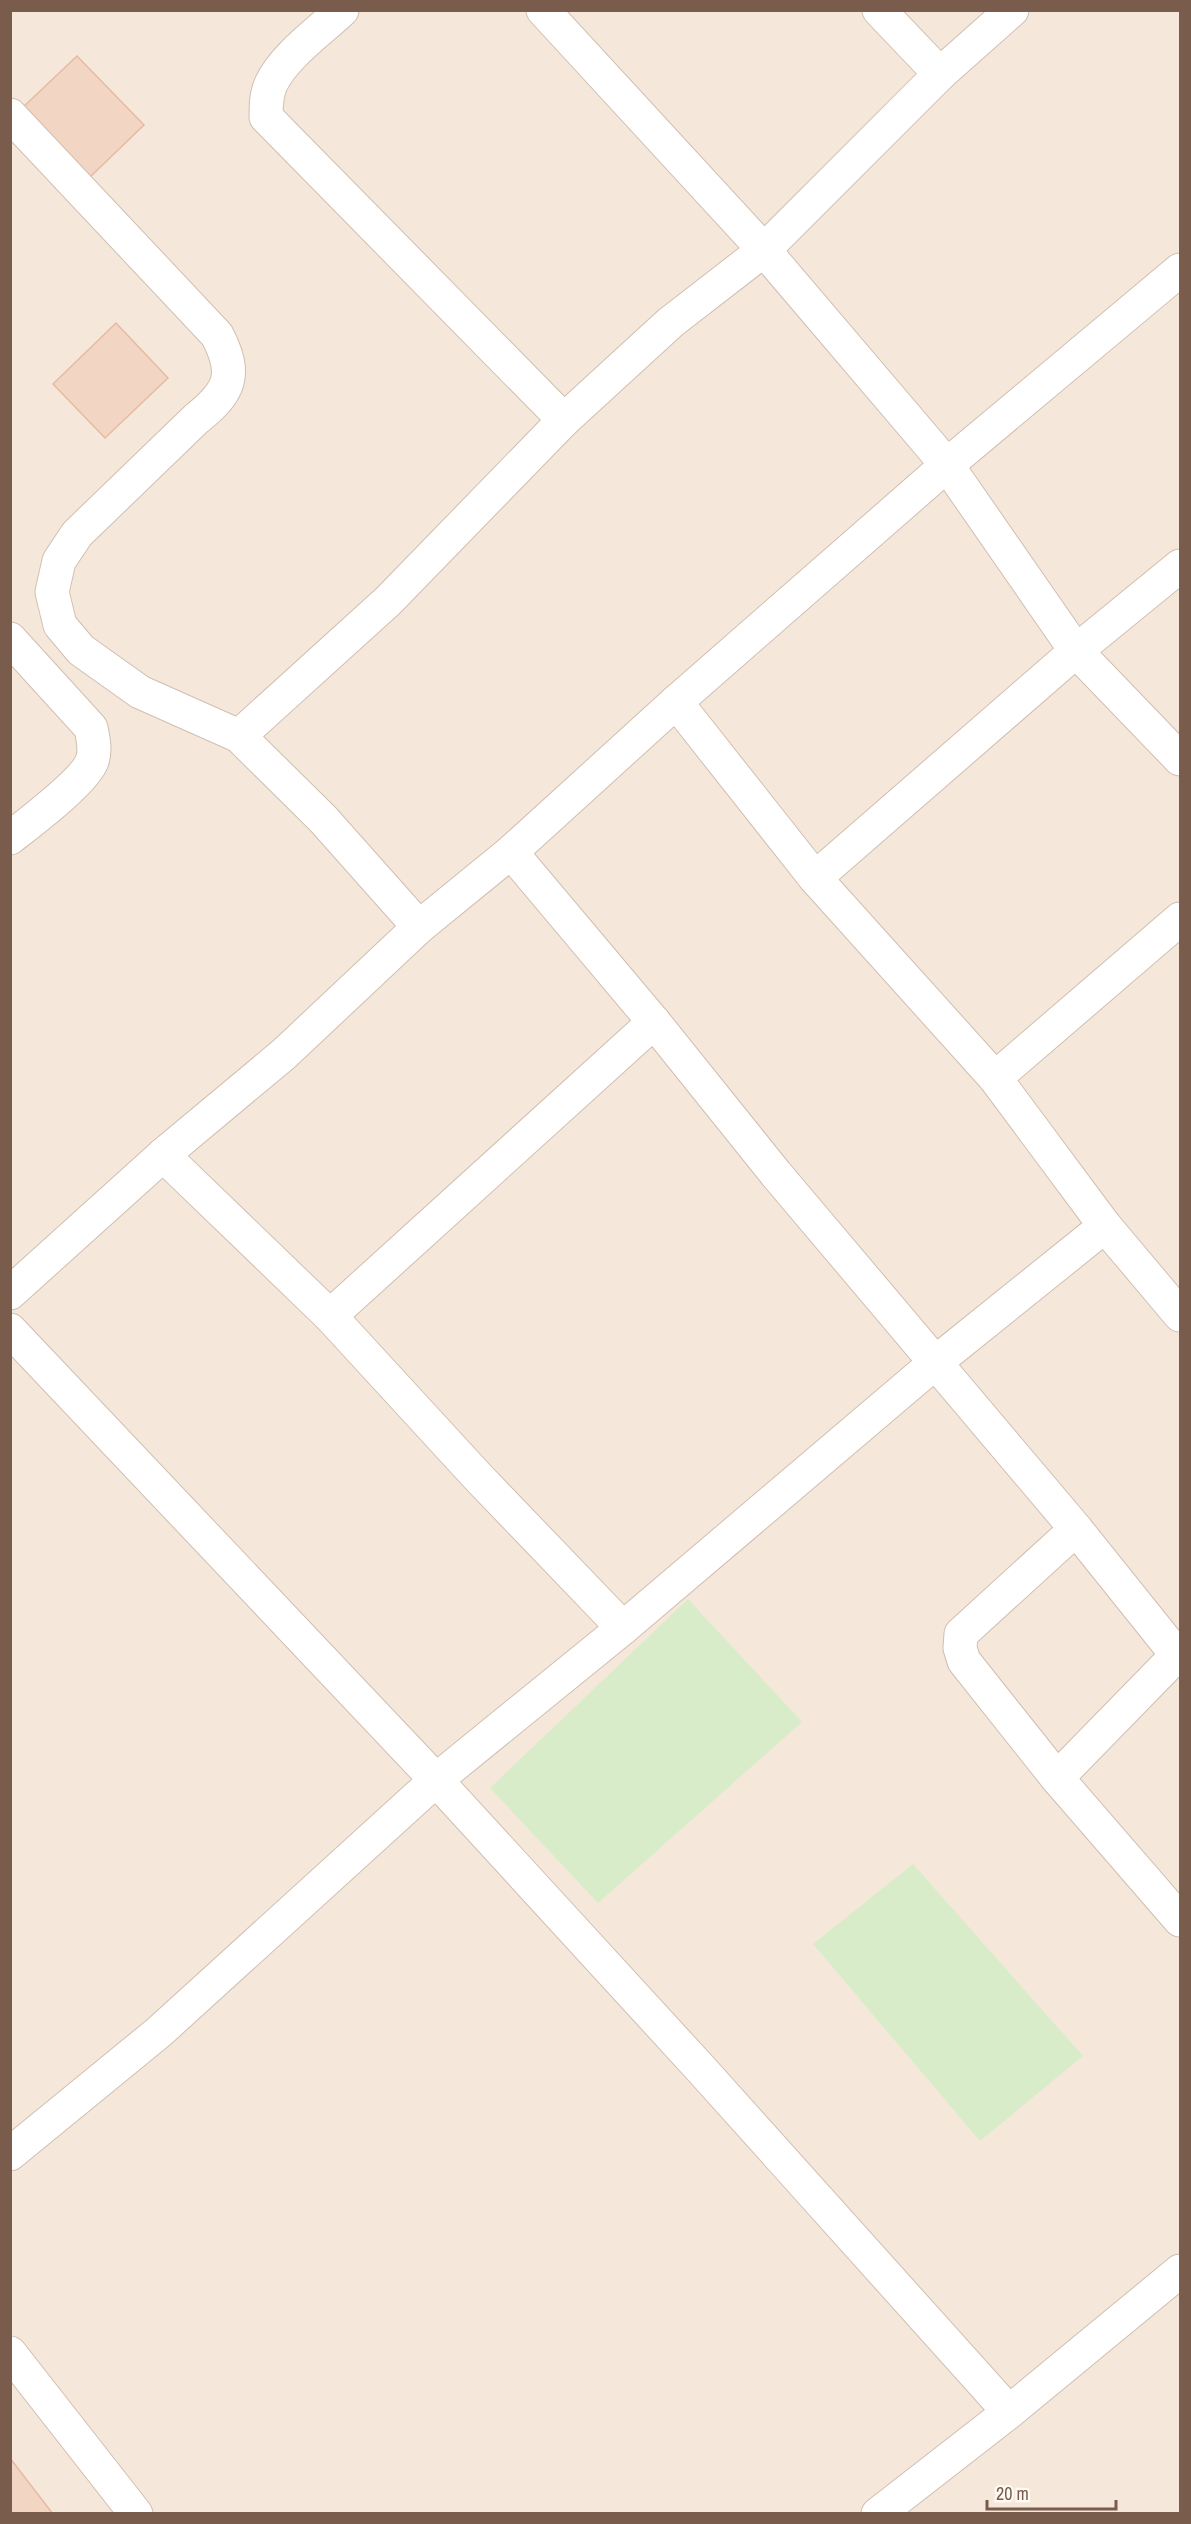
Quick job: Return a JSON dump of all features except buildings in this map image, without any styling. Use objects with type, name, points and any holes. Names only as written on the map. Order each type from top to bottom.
[{"type":"street","points":[[342,10],[281,70],[271,84],[266,100],[266,117],[564,420]]},
{"type":"street","points":[[543,10],[764,250],[946,465],[1076,651],[1180,759]]},
{"type":"street","points":[[879,10],[940,74]]},
{"type":"street","points":[[239,736],[388,600],[564,420],[670,322],[764,250],[940,74],[1012,10]]},
{"type":"street","points":[[10,115],[217,335],[225,351],[229,371],[227,386],[218,402],[196,419],[77,534],[59,561],[52,592],[60,625],[81,650],[140,692],[239,736],[323,819],[419,927]]},
{"type":"street","points":[[10,1293],[163,1155],[284,1054],[419,927],[511,852],[676,702],[946,465],[1180,270]]},
{"type":"street","points":[[815,878],[1076,651],[1180,566]]},
{"type":"street","points":[[10,639],[91,728],[94,743],[92,760],[81,777],[10,838]]},
{"type":"street","points":[[676,702],[815,878],[995,1078],[1105,1226],[1180,1315]]},
{"type":"street","points":[[511,852],[654,1022],[776,1174],[1179,1653],[1057,1778]]},
{"type":"street","points":[[995,1078],[1180,919]]},
{"type":"street","points":[[330,1316],[654,1022]]},
{"type":"street","points":[[163,1155],[330,1316],[478,1477],[623,1628]]},
{"type":"street","points":[[10,2154],[159,2032],[436,1780],[623,1628],[936,1362],[1105,1226]]},
{"type":"street","points":[[10,1330],[436,1780],[717,2086],[1009,2412]]},
{"type":"street","points":[[1076,1529],[961,1634],[960,1648],[964,1661],[1057,1778],[1180,1920]]},
{"type":"street","points":[[878,2514],[1009,2412],[1180,2271]]},
{"type":"street","points":[[10,2353],[136,2514]]},
{"type":"shaded area","points":[[11,11],[1180,11],[1180,2513],[11,2513]]},
{"type":"green space","points":[[688,1599],[802,1722],[598,1903],[490,1788]]},
{"type":"green space","points":[[913,1864],[1083,2056],[980,2141],[813,1944]]}]
